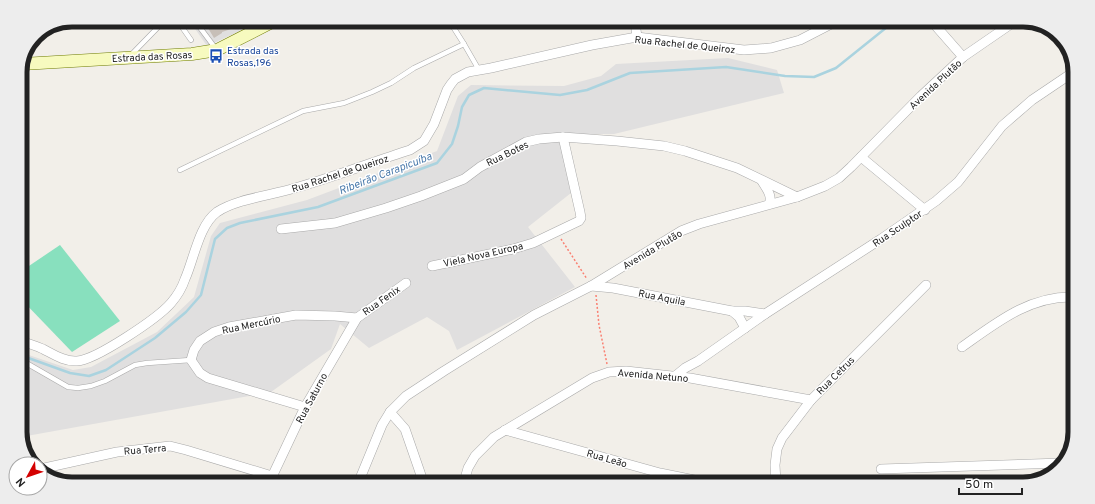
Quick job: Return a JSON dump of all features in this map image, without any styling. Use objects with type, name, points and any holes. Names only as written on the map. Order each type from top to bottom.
[{"type":"main road","name":"Estrada das Rosas","points":[[29,60],[129,58],[192,54],[217,50],[262,27]]},
{"type":"street","points":[[636,27],[637,37]]},
{"type":"street","name":"Rua Rachel de Queiroz","points":[[27,344],[64,359],[76,361],[88,359],[144,326],[171,303],[181,288],[203,229],[210,218],[216,213],[224,208],[255,198],[296,188],[418,146],[424,141],[430,131],[447,90],[451,84],[456,78],[468,72],[592,45],[637,37],[744,50],[771,48],[800,40],[825,27]]},
{"type":"street","points":[[937,27],[963,57]]},
{"type":"street","name":"Avenida Plutão","points":[[361,477],[382,425],[390,412],[406,396],[444,370],[534,315],[612,274],[681,231],[699,224],[797,197],[825,186],[839,178],[921,96],[963,57],[1007,27]]},
{"type":"street","name":"Rua Sculptor","points":[[674,376],[765,314],[875,244],[925,210],[958,182],[1002,126],[1032,100],[1068,76]]},
{"type":"street","name":"Rua Botes","points":[[281,229],[336,223],[386,208],[422,196],[464,179],[480,167],[526,142],[539,139],[563,137],[664,146],[685,151],[737,168],[797,197]]},
{"type":"street","name":"Viela Nova Europa","points":[[432,266],[513,249],[533,243],[579,221],[581,218],[563,137]]},
{"type":"street","points":[[861,157],[925,210]]},
{"type":"street","points":[[762,181],[770,194],[771,200],[769,204]]},
{"type":"street","points":[[612,274],[619,289]]},
{"type":"street","name":"Rua Fenix","points":[[357,318],[406,283]]},
{"type":"street","name":"Rua Cetrus","points":[[776,477],[775,465],[777,449],[782,438],[811,400],[926,284]]},
{"type":"street","name":"Rua Aquila","points":[[591,286],[619,289],[732,311],[765,314]]},
{"type":"street","points":[[962,346],[1009,314],[1023,307],[1040,301],[1068,297]]},
{"type":"street","points":[[732,311],[739,317],[745,328]]},
{"type":"street","name":"Rua Mercúrio","points":[[191,360],[194,350],[200,341],[214,332],[228,327],[296,315],[357,318]]},
{"type":"street","name":"Rua Saturno","points":[[272,477],[306,407],[357,318]]},
{"type":"street","points":[[191,360],[200,373],[208,378],[306,407]]},
{"type":"street","name":"Rua Sculptor","points":[[690,378],[694,373],[698,361]]},
{"type":"street","name":"Avenida Netuno","points":[[465,477],[468,468],[475,456],[494,437],[592,378],[609,372],[626,371],[690,378],[811,400]]},
{"type":"street","points":[[390,412],[405,429],[421,477]]},
{"type":"street","name":"Rua Leão","points":[[505,430],[660,473],[680,477]]},
{"type":"street","name":"Rua Terra","points":[[48,467],[117,452],[170,446],[265,477]]},
{"type":"street","points":[[881,468],[1056,463]]},
{"type":"lane","points":[[129,58],[158,27]]},
{"type":"lane","points":[[182,27],[191,40]]},
{"type":"lane","points":[[200,27],[217,50]]},
{"type":"lane","points":[[453,27],[479,70]]},
{"type":"lane","points":[[180,170],[303,111],[344,103],[372,92],[414,68],[464,44]]},
{"type":"lane","points":[[27,364],[68,386],[78,388],[91,386],[105,381],[135,365],[191,360]]},
{"type":"path","points":[[557,232],[596,294],[599,325],[609,372]]},
{"type":"shaded area","points":[[194,27],[238,27],[240,31],[207,46]]},
{"type":"shaded area","points":[[728,58],[777,70],[784,93],[614,134],[558,134],[571,193],[528,227],[575,287],[457,350],[449,331],[427,317],[369,348],[340,324],[331,349],[271,392],[27,436],[27,354],[73,370],[91,367],[157,332],[194,297],[211,236],[220,223],[307,200],[437,151],[458,96],[471,85],[564,86],[601,76],[616,64]]},
{"type":"green space","points":[[60,245],[120,321],[72,352],[27,305],[27,267]]},
{"type":"building","points":[[207,27],[230,27],[231,29],[222,32],[214,38]]},
{"type":"waterway","name":"Ribeirão Carapicuíba","points":[[27,358],[70,373],[89,376],[106,370],[155,338],[186,312],[201,295],[215,239],[227,228],[240,223],[318,207],[437,163],[452,144],[462,107],[469,95],[484,88],[560,95],[587,90],[630,73],[726,67],[785,76],[814,77],[836,68],[887,27]]},
{"type":"place","name":"Estrada das Rosas,196","points":[[216,56]]}]
